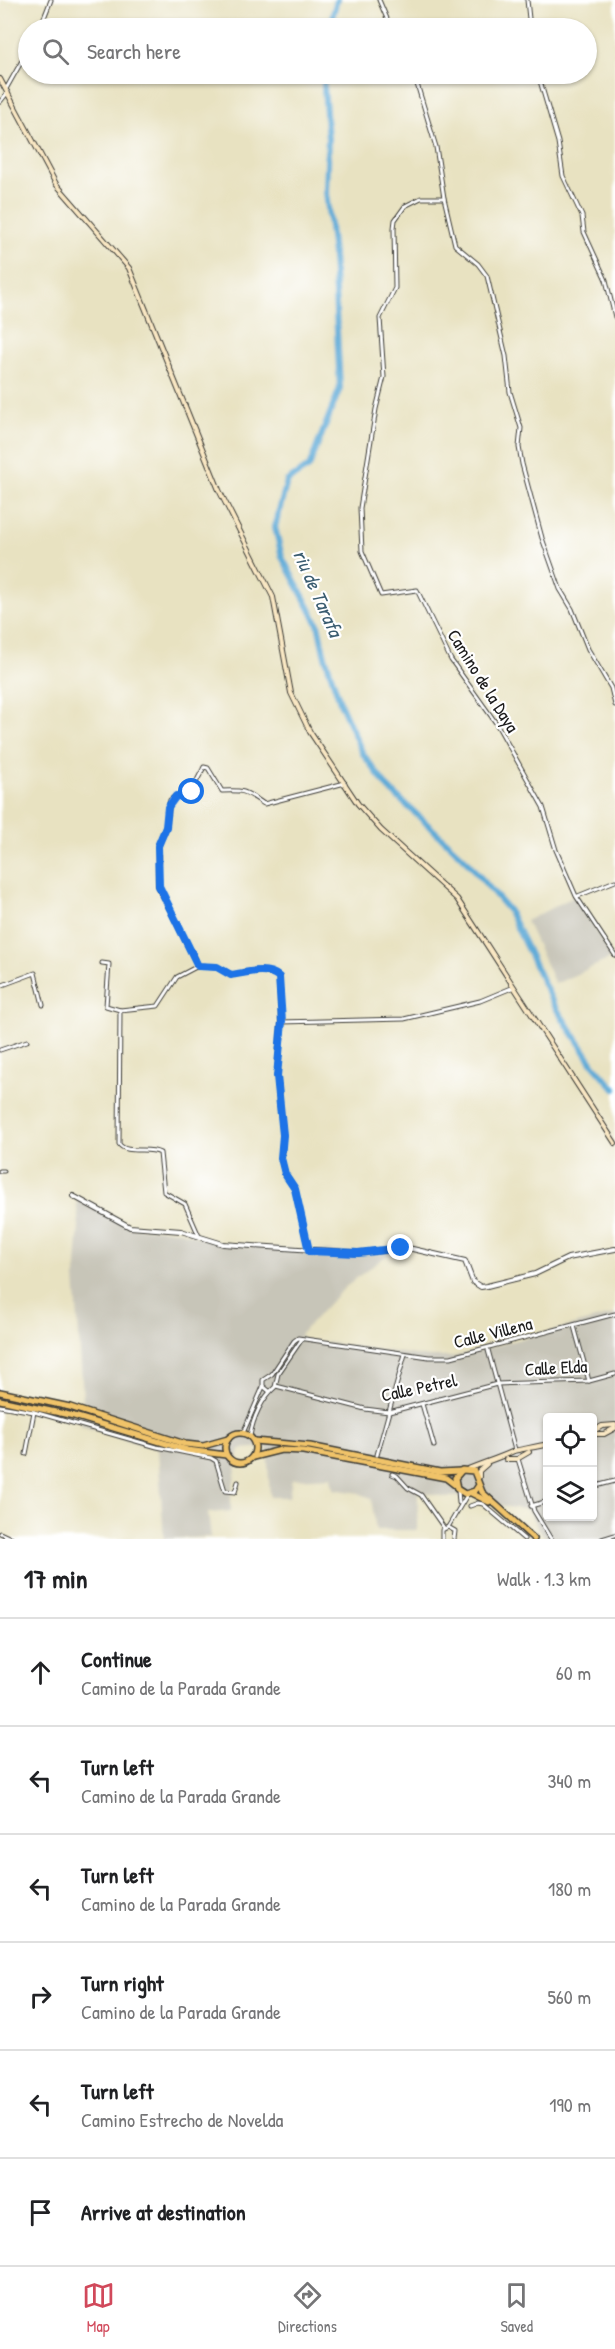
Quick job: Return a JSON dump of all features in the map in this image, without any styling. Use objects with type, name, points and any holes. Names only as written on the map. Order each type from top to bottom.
[{"type":"highway","points":[[0,1392],[70,1407],[185,1444],[203,1446],[243,1433],[252,1439],[310,1446],[440,1472],[467,1469],[474,1471],[486,1496],[534,1539]]},
{"type":"highway","points":[[0,1400],[74,1416],[187,1450],[226,1455],[238,1464],[246,1463],[253,1457],[281,1450],[303,1451],[446,1478],[456,1488],[470,1493],[508,1515]]},
{"type":"highway","points":[[226,1455],[225,1447],[228,1439]]},
{"type":"highway","points":[[252,1439],[256,1449],[253,1457]]},
{"type":"highway","points":[[456,1488],[460,1471]]},
{"type":"highway","points":[[470,1493],[479,1485]]},
{"type":"main road","points":[[0,79],[56,184],[129,268],[219,490],[273,597],[291,693],[310,732],[358,804],[381,830],[457,900],[615,1143]]},
{"type":"main road","points":[[599,1431],[615,1427]]},
{"type":"main road","points":[[599,1431],[606,1430]]},
{"type":"main road","points":[[467,1469],[543,1447]]},
{"type":"main road","points":[[478,1477],[484,1466],[517,1455]]},
{"type":"street","points":[[44,18],[51,0]]},
{"type":"street","points":[[379,0],[387,18]]},
{"type":"street","points":[[527,0],[529,18]]},
{"type":"street","points":[[0,102],[18,69]]},
{"type":"street","points":[[417,84],[436,147],[444,198],[455,245],[478,264],[488,276],[506,356],[510,392],[521,428],[519,447],[522,464],[542,538],[560,589],[572,609],[588,649],[611,688],[615,705]]},
{"type":"street","points":[[541,84],[558,142],[563,176],[582,216],[584,232],[606,280],[615,317]]},
{"type":"street","name":"Camino de la Daya","points":[[444,198],[421,198],[405,206],[395,220],[395,288],[380,318],[384,377],[364,477],[360,536],[368,567],[381,595],[417,590],[451,660],[496,723],[543,807],[556,850],[576,896],[615,956]]},
{"type":"street","points":[[198,966],[159,886],[158,846],[166,827],[170,801],[176,796],[189,796],[201,769],[206,767],[222,791],[244,791],[254,795],[264,804],[345,783]]},
{"type":"street","points":[[576,896],[615,881]]},
{"type":"street","points":[[102,963],[109,964],[106,1006],[120,1010],[158,1006],[177,977],[198,966],[217,967],[231,975],[250,970],[277,974],[281,981],[282,1022],[277,1076],[283,1135],[281,1158],[285,1174],[295,1189],[309,1251]]},
{"type":"street","points":[[0,986],[35,973],[43,1005]]},
{"type":"street","points":[[282,1022],[404,1019],[480,1001],[514,987]]},
{"type":"street","points":[[120,1010],[118,1144],[124,1149],[155,1150],[160,1153],[164,1192],[185,1204],[200,1237]]},
{"type":"street","points":[[0,1050],[27,1041]]},
{"type":"street","points":[[73,1196],[130,1227],[182,1231],[222,1244],[358,1253],[408,1248],[454,1257],[465,1261],[473,1282],[481,1287],[514,1281],[568,1258],[615,1249]]},
{"type":"street","name":"Calle Villena","points":[[304,1339],[405,1354],[452,1357],[488,1350],[615,1314]]},
{"type":"street","points":[[574,1326],[589,1381]]},
{"type":"street","points":[[243,1433],[264,1380],[269,1377],[295,1340],[304,1339]]},
{"type":"street","points":[[252,1439],[254,1420],[269,1391],[276,1386],[275,1380],[298,1342],[304,1339]]},
{"type":"street","points":[[488,1350],[531,1506],[551,1539]]},
{"type":"street","points":[[377,1455],[405,1354]]},
{"type":"street","name":"Calle Elda","points":[[497,1384],[589,1381],[615,1374]]},
{"type":"street","points":[[269,1377],[275,1380]]},
{"type":"street","name":"Calle Petrel","points":[[276,1386],[365,1409],[389,1412],[497,1384]]},
{"type":"street","points":[[263,1387],[269,1391]]},
{"type":"street","points":[[422,1404],[434,1446]]},
{"type":"street","points":[[0,1406],[34,1412],[157,1448],[212,1458],[216,1461],[225,1491],[236,1492],[238,1482]]},
{"type":"street","points":[[26,1454],[34,1412]]},
{"type":"street","points":[[392,1474],[408,1488],[421,1495],[455,1539]]},
{"type":"street","points":[[597,1486],[615,1481]]},
{"type":"street","points":[[456,1488],[459,1507]]},
{"type":"street","points":[[442,1539],[441,1532],[448,1528],[459,1507],[470,1493]]},
{"type":"street","points":[[531,1506],[543,1502]]},
{"type":"street","points":[[470,1506],[483,1504],[524,1539]]},
{"type":"street","points":[[0,1533],[13,1539]]},
{"type":"street","points":[[602,1539],[615,1535]]},
{"type":"shaded area","points":[[573,897],[581,904],[612,958],[555,984],[526,921]]},
{"type":"shaded area","points":[[76,1198],[130,1227],[181,1231],[223,1244],[358,1253],[390,1249],[390,1253],[351,1282],[330,1302],[300,1335],[304,1339],[429,1357],[452,1357],[615,1314],[615,1539],[546,1539],[526,1509],[507,1507],[473,1496],[448,1497],[426,1493],[418,1494],[417,1530],[376,1530],[371,1498],[359,1493],[333,1489],[331,1477],[292,1479],[289,1497],[270,1497],[267,1447],[240,1449],[231,1496],[231,1511],[208,1513],[211,1537],[164,1539],[158,1450],[81,1426],[83,1395],[75,1278],[79,1226]]},
{"type":"waterway","name":"riu de Tarafa","points":[[332,18],[337,0]]},
{"type":"waterway","name":"riu de Tarafa","points":[[324,84],[328,139],[326,191],[333,254],[340,388],[309,467],[287,481],[275,527],[282,557],[318,624],[324,653],[341,705],[363,754],[388,788],[464,858],[509,911],[554,1005],[594,1065],[615,1089]]},
{"type":"route","points":[[192,792],[187,797],[176,796],[170,801],[166,827],[158,846],[156,869],[159,886],[174,922],[198,966],[217,967],[231,975],[250,970],[258,973],[274,973],[281,981],[282,1022],[277,1076],[283,1135],[281,1158],[285,1174],[295,1189],[309,1251],[358,1253],[401,1248]]}]
